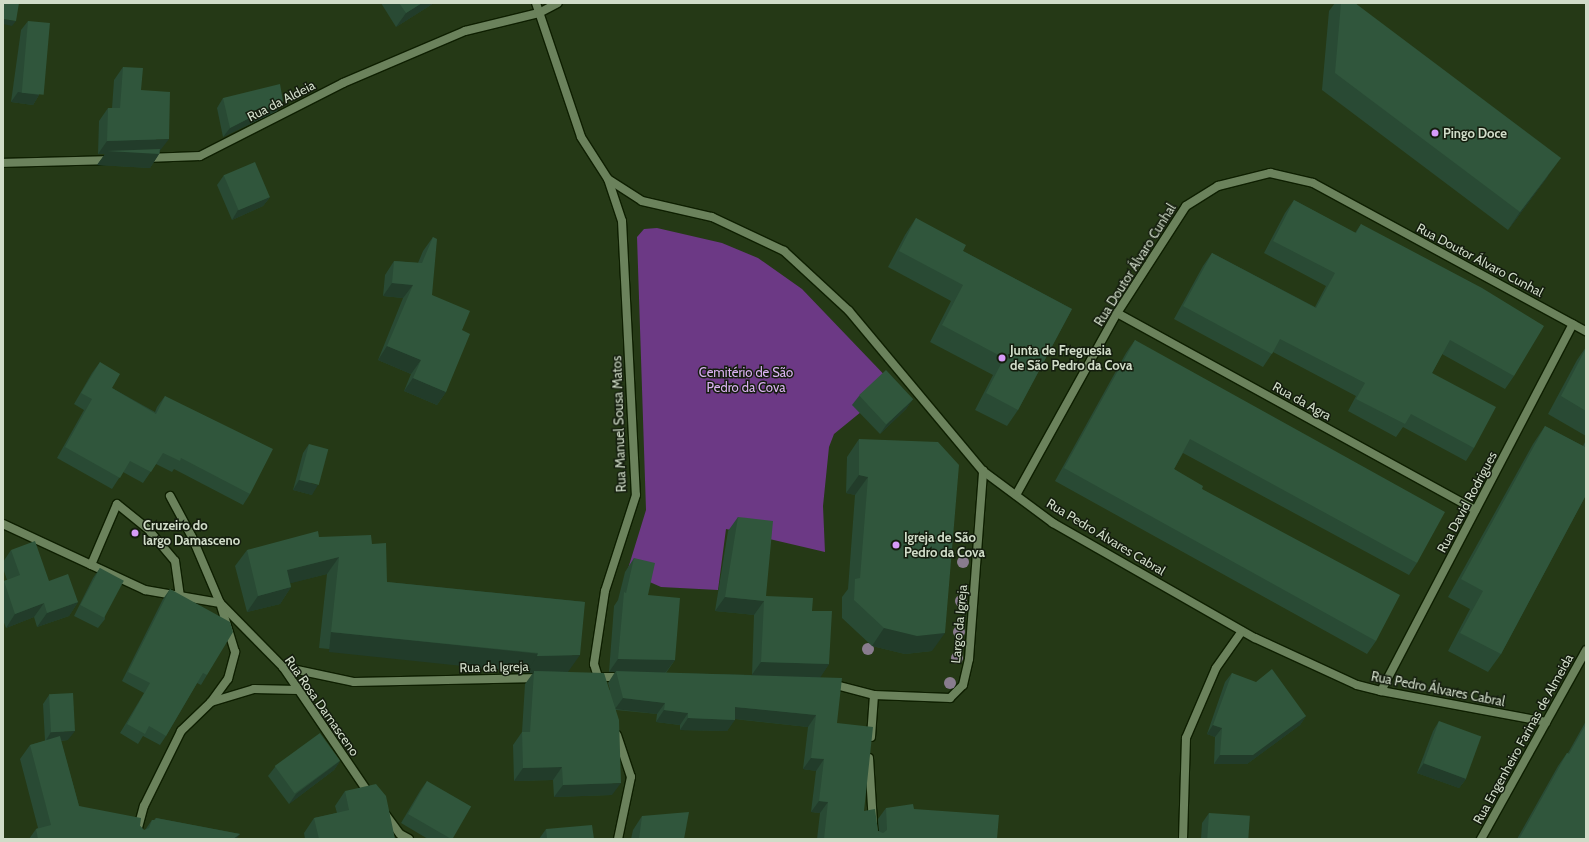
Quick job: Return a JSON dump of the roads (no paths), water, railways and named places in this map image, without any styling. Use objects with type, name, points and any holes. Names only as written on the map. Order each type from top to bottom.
[{"type":"street","name":"Rua Manuel Sousa Matos","points":[[536,3],[581,136],[608,179],[622,221],[636,495],[605,591],[594,664],[594,677],[603,691]]},
{"type":"street","name":"Rua da Aldeia","points":[[137,158],[200,156],[343,83],[465,31],[539,13],[558,3]]},
{"type":"street","points":[[3,163],[122,159]]},
{"type":"street","name":"Rua Doutor Álvaro Cunhal","points":[[1016,495],[1117,313],[1186,206],[1218,186],[1270,173],[1313,183],[1586,331]]},
{"type":"street","name":"Rua Pedro Álvares Cabral","points":[[608,179],[642,201],[712,217],[784,251],[848,311],[983,471],[1053,523],[1242,631],[1358,685],[1381,692],[1546,722]]},
{"type":"street","name":"Rua da Agra","points":[[1117,313],[1476,510]]},
{"type":"street","name":"Rua David Rodrigues","points":[[1381,692],[1573,324]]},
{"type":"street","name":"Largo da Igreja","points":[[874,695],[950,698],[963,685],[969,659],[983,471]]},
{"type":"street","points":[[135,839],[144,806],[181,731],[211,702],[228,680],[235,652],[220,603],[192,537],[170,496]]},
{"type":"street","points":[[91,564],[116,504],[147,528],[175,561],[180,596]]},
{"type":"street","points":[[3,524],[144,590],[220,603]]},
{"type":"street","name":"Rua Rosa Damasceno","points":[[220,603],[283,667],[378,806],[400,834],[409,839]]},
{"type":"street","points":[[1183,839],[1186,738],[1216,668],[1242,631]]},
{"type":"street","name":"Rua Engenheiro Farinas de Almeida","points":[[1481,839],[1586,650]]},
{"type":"street","name":"Rua da Igreja","points":[[283,667],[354,682],[551,678]]},
{"type":"street","points":[[594,677],[630,678]]},
{"type":"street","points":[[820,683],[836,684],[874,695],[868,767],[874,839]]},
{"type":"street","points":[[211,702],[254,690],[298,690]]},
{"type":"street","points":[[615,727],[631,777],[618,839]]},
{"type":"place","name":"Pingo Doce","points":[[1435,133]]},
{"type":"place","name":"Junta de Freguesia de São Pedro da Cova","points":[[1002,358]]},
{"type":"place","name":"Cruzeiro do largo Damasceno","points":[[135,533]]},
{"type":"place","name":"Igreja de São Pedro da Cova","points":[[896,545]]},
{"type":"park label","name":"Cemitério de São Pedro da Cova","points":[[746,380]]}]
